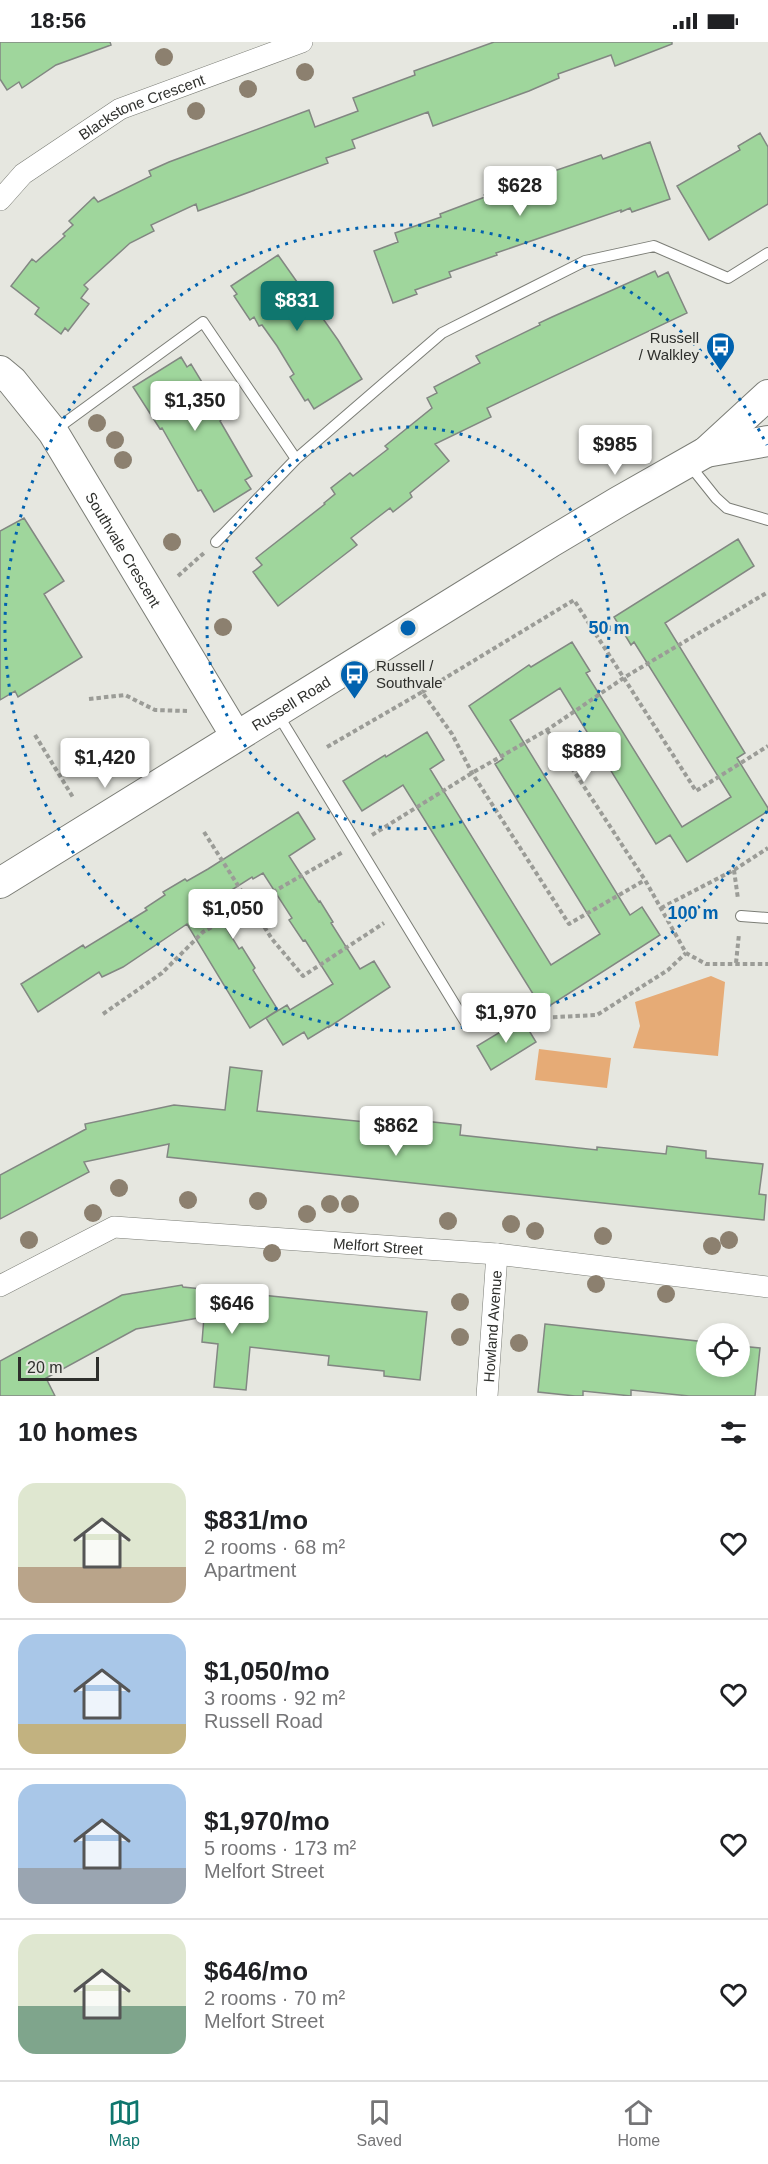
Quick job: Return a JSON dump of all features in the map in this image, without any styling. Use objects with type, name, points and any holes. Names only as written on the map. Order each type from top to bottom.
[{"type":"main road","name":"Southvale Crescent","points":[[0,371],[12,381],[53,432],[236,736]]},
{"type":"main road","name":"Russell Road","points":[[0,883],[608,507],[697,458],[768,395]]},
{"type":"main road","name":"Russell Road","points":[[697,458],[768,441]]},
{"type":"street","name":"Blackstone Crescent","points":[[0,200],[23,174],[120,109],[302,42]]},
{"type":"street","name":"Melfort Street","points":[[0,1286],[114,1227],[497,1254],[768,1287]]},
{"type":"street","name":"Howland Avenue","points":[[487,1396],[497,1254]]},
{"type":"lane","points":[[216,542],[296,459],[442,333],[585,261],[654,246],[728,278],[768,253]]},
{"type":"lane","points":[[53,432],[203,322],[296,459]]},
{"type":"lane","points":[[697,458],[716,498],[727,508],[768,520]]},
{"type":"lane","points":[[276,711],[466,1023]]},
{"type":"lane","points":[[741,916],[768,918]]},
{"type":"path","points":[[178,576],[216,542]]},
{"type":"path","points":[[103,1014],[162,973],[203,932],[357,844],[547,730],[625,677],[768,592]]},
{"type":"path","points":[[327,747],[574,600],[696,790],[768,746]]},
{"type":"path","points":[[422,692],[452,734],[472,773],[569,924],[645,880]]},
{"type":"path","points":[[89,699],[125,695],[155,710],[187,711]]},
{"type":"path","points":[[547,730],[645,880],[686,953],[706,964],[768,964]]},
{"type":"path","points":[[35,735],[74,799]]},
{"type":"path","points":[[204,832],[272,939],[303,976],[398,913]]},
{"type":"path","points":[[661,908],[734,870],[768,848]]},
{"type":"path","points":[[466,1023],[520,1007],[537,1018],[597,1015],[668,970],[686,953]]},
{"type":"shaded area","points":[[711,976],[725,982],[718,1056],[633,1048],[640,1026],[635,1002]]},
{"type":"shaded area","points":[[539,1049],[611,1058],[607,1088],[535,1080]]},
{"type":"building","points":[[0,42],[110,42],[111,45],[56,65],[22,88],[19,82],[7,90],[0,79]]},
{"type":"building","points":[[494,42],[672,42],[672,44],[615,66],[611,55],[558,74],[559,78],[529,91],[433,126],[428,112],[352,140],[355,148],[326,158],[328,163],[198,211],[196,204],[151,225],[154,231],[130,243],[84,285],[88,289],[81,298],[89,304],[68,331],[65,328],[61,334],[35,314],[39,308],[11,286],[32,259],[36,262],[65,236],[63,234],[73,225],[69,221],[94,197],[98,202],[151,176],[149,171],[169,162],[309,110],[315,127],[358,111],[353,98],[415,75],[414,71]]},
{"type":"building","points":[[760,133],[768,147],[768,204],[709,240],[677,186],[740,150],[738,146]]},
{"type":"building","points":[[650,142],[670,199],[632,212],[630,208],[621,212],[621,210],[496,253],[497,255],[449,272],[451,277],[415,290],[417,294],[393,303],[374,251],[398,242],[395,233],[441,217],[440,214],[485,197],[484,195],[601,155],[603,159]]},
{"type":"building","points":[[278,255],[338,340],[362,379],[314,409],[308,399],[305,401],[290,377],[294,374],[277,346],[254,317],[250,320],[234,296],[237,294],[231,286]]},
{"type":"building","points":[[655,271],[658,277],[668,272],[687,313],[487,408],[491,417],[435,444],[449,461],[410,493],[412,497],[393,512],[390,508],[351,538],[357,545],[278,606],[253,572],[262,565],[256,558],[325,504],[335,494],[331,488],[350,473],[353,476],[388,449],[385,446],[432,408],[427,398],[437,393],[434,387],[480,363],[476,356],[540,325],[539,323]]},
{"type":"building","points":[[181,357],[187,367],[191,364],[211,397],[208,399],[252,476],[245,480],[251,489],[214,512],[201,490],[198,491],[162,428],[160,429],[133,387]]},
{"type":"building","points":[[24,518],[64,581],[44,594],[82,657],[18,697],[15,691],[0,700],[0,531]]},
{"type":"building","points":[[738,539],[754,566],[665,623],[745,753],[737,758],[768,811],[687,862],[670,835],[656,844],[560,688],[510,720],[630,915],[642,907],[660,935],[543,1010],[403,785],[362,811],[343,781],[427,732],[444,760],[430,769],[551,965],[600,934],[495,764],[503,759],[469,706],[529,665],[531,667],[572,642],[590,671],[586,673],[682,827],[731,797],[634,642],[631,645],[614,617]]},
{"type":"building","points":[[298,812],[315,839],[289,856],[320,901],[360,969],[374,961],[390,987],[308,1039],[304,1032],[283,1045],[266,1018],[287,1005],[290,1010],[333,984],[305,940],[303,941],[289,920],[292,918],[263,873],[253,879],[252,877],[211,903],[239,949],[242,947],[255,968],[253,970],[278,1010],[250,1028],[187,924],[123,967],[102,977],[99,972],[38,1012],[21,984],[83,945],[85,948],[147,910],[145,908],[165,895],[163,892],[208,869]]},
{"type":"building","points":[[522,1019],[536,1042],[491,1070],[477,1046]]},
{"type":"building","points":[[230,1067],[262,1071],[257,1111],[376,1123],[377,1116],[461,1125],[460,1135],[597,1150],[597,1147],[666,1154],[667,1146],[706,1151],[706,1158],[763,1164],[759,1194],[766,1195],[764,1220],[167,1157],[169,1144],[84,1162],[89,1172],[0,1219],[0,1175],[86,1129],[85,1124],[174,1105],[225,1110]]},
{"type":"building","points":[[182,1285],[183,1287],[427,1312],[420,1380],[384,1376],[384,1371],[328,1365],[329,1356],[250,1347],[246,1390],[214,1387],[218,1344],[202,1342],[204,1317],[136,1329],[46,1378],[55,1396],[0,1396],[0,1361],[122,1295]]},
{"type":"building","points":[[545,1324],[696,1341],[696,1377],[750,1377],[750,1347],[760,1348],[755,1396],[689,1396],[631,1390],[631,1396],[583,1391],[583,1396],[538,1392]]},
{"type":"place","name":"Russell / Walkley","points":[[720,372]]},
{"type":"place","name":"Russell / Southvale","points":[[355,700]]}]
